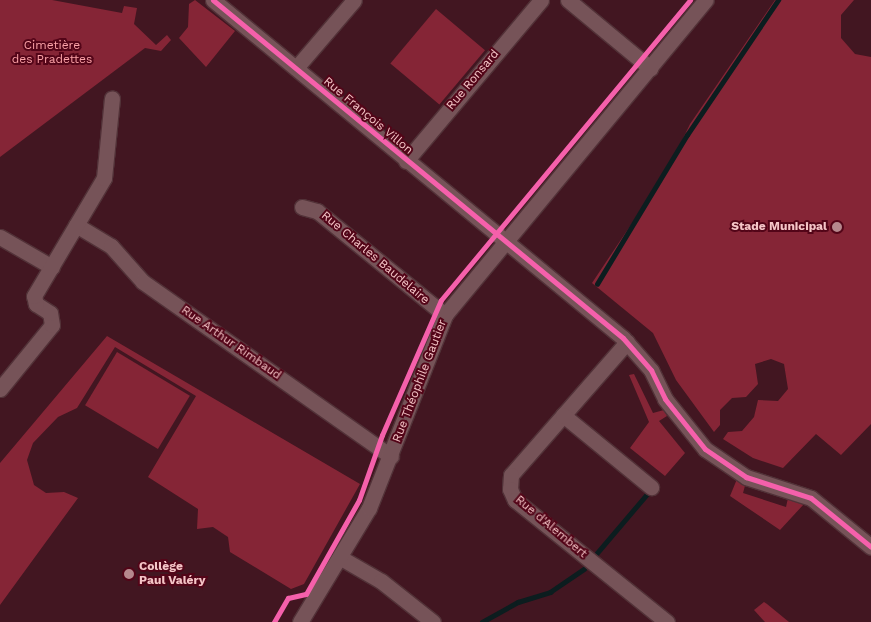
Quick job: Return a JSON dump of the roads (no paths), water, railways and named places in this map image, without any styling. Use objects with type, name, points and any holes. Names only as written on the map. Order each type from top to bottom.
[{"type":"street","name":"Rue François Villon","points":[[213,0],[627,342],[705,449],[746,477],[811,498],[871,547]]},
{"type":"street","points":[[296,68],[354,0]]},
{"type":"street","name":"Rue Ronsard","points":[[406,161],[541,0]]},
{"type":"street","points":[[568,0],[650,68]]},
{"type":"street","name":"Rue Théophile Gautier","points":[[300,622],[341,558],[391,456],[445,315],[706,0]]},
{"type":"street","points":[[0,389],[52,325],[50,313],[36,304],[34,296],[104,178],[112,98]]},
{"type":"street","name":"Rue Charles Baudelaire","points":[[302,207],[318,211],[445,315]]},
{"type":"street","name":"Rue Arthur Rimbaud","points":[[76,225],[111,246],[143,282],[391,456]]},
{"type":"street","points":[[0,236],[52,267]]},
{"type":"street","name":"Rue d'Alembert","points":[[627,342],[511,475],[515,500],[667,622]]},
{"type":"street","points":[[564,415],[651,487]]},
{"type":"street","points":[[341,558],[381,582],[433,622]]},
{"type":"waterway","points":[[597,284],[687,135],[778,0]]},
{"type":"waterway","points":[[597,553],[647,494]]},
{"type":"waterway","points":[[482,622],[518,602],[550,592],[584,569]]},
{"type":"place","name":"Stade Municipal","points":[[837,227]]},
{"type":"place","name":"Collège Paul Valéry","points":[[129,574]]},
{"type":"park label","name":"Cimetière des Pradettes","points":[[52,53]]}]
